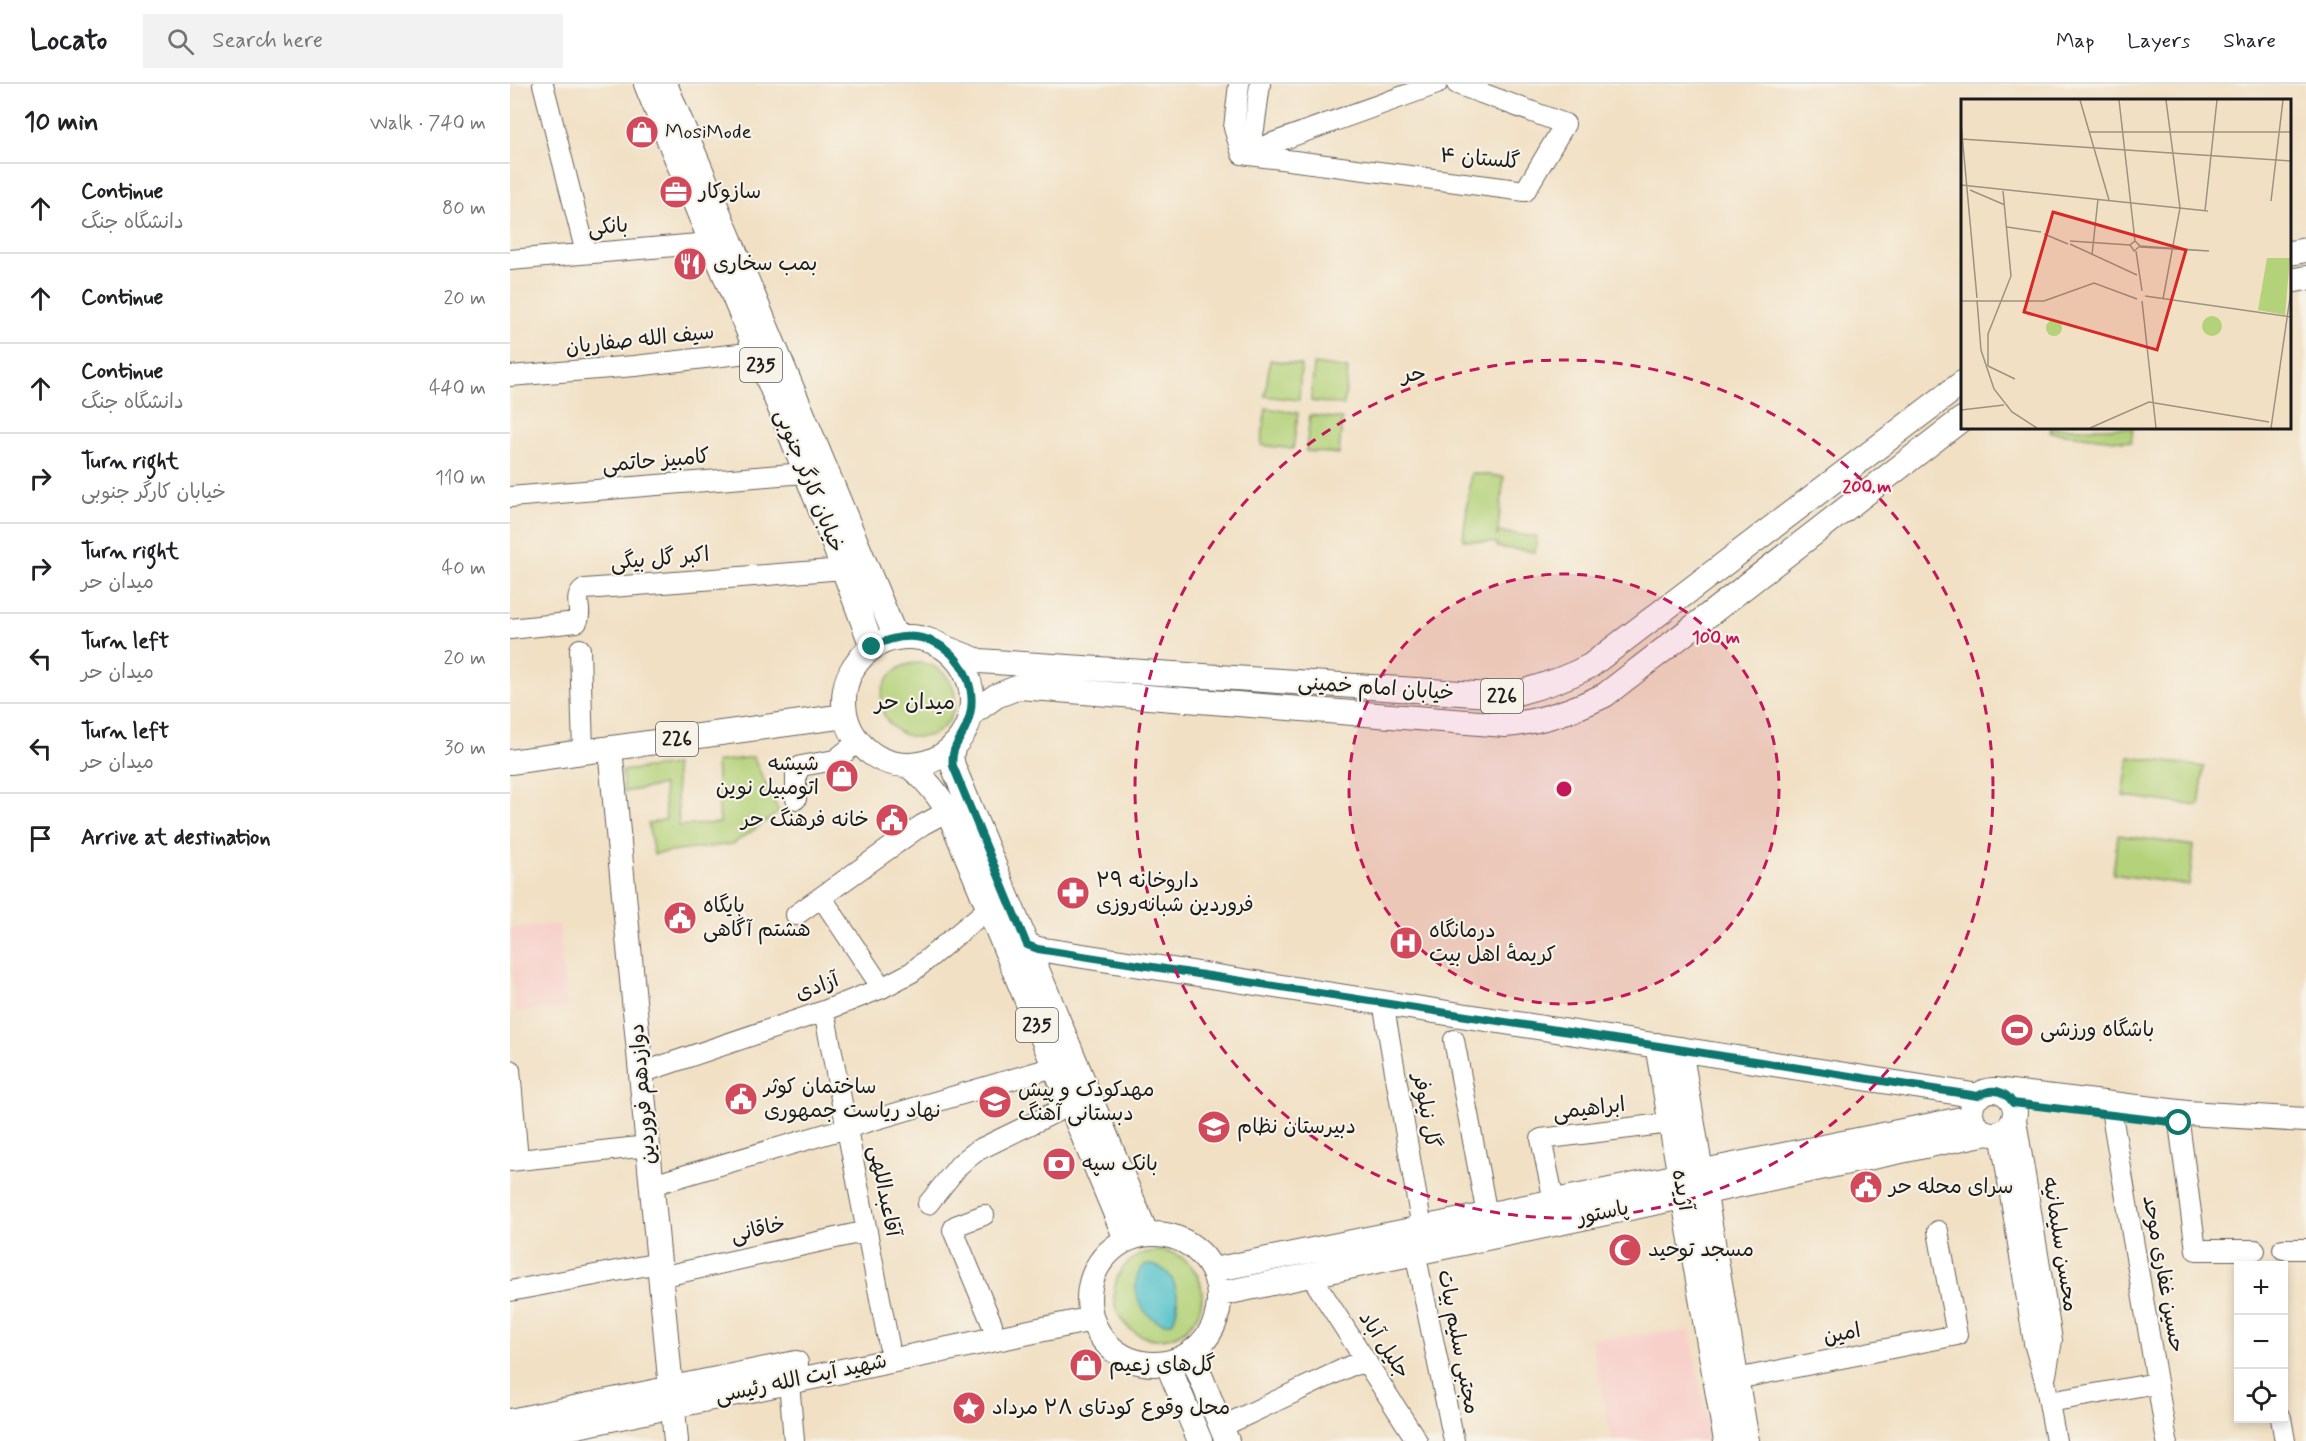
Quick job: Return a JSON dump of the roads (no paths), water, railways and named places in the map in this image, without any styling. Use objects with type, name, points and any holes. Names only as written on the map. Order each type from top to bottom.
[{"type":"main road","name":"خیابان کارگر جنوبی","points":[[646,84],[710,243],[765,349],[896,638]]},
{"type":"main road","name":"خیابان کارگر جنوبی","points":[[665,84],[765,349],[805,472],[844,568],[872,647]]},
{"type":"main road","points":[[2291,254],[2306,250]]},
{"type":"main road","points":[[2291,281],[2306,278]]},
{"type":"main road","name":"خیابان امام خمینی","points":[[944,647],[979,661],[1505,696],[1548,684],[1590,666],[1961,383]]},
{"type":"main road","name":"خیابان امام خمینی","points":[[971,714],[996,696],[1019,687],[1504,725],[1531,723],[1605,695],[1961,420]]},
{"type":"main road","points":[[1769,530],[1781,534],[1789,541],[1786,555]]},
{"type":"main road","points":[[905,636],[925,639],[944,647],[965,672],[972,693],[971,714],[964,731],[954,745],[933,760],[907,765],[879,759],[858,742],[845,716],[843,695],[848,677],[858,660],[872,647],[896,638],[905,636]]},
{"type":"main road","name":"226","points":[[510,762],[845,716]]},
{"type":"main road","name":"235","points":[[954,745],[951,756],[953,766],[1027,945],[1136,1236]]},
{"type":"main road","name":"دوازدهم فروردین","points":[[610,748],[676,1441]]},
{"type":"main road","name":"235","points":[[907,765],[923,777],[939,795],[948,811],[1070,1105],[1136,1236]]},
{"type":"main road","points":[[1027,945],[1038,949],[1950,1091],[1991,1112],[2112,1116],[2179,1123],[2306,1131]]},
{"type":"main road","name":"آژیده","points":[[1668,1047],[1670,1123],[1692,1184],[1736,1379],[1747,1441]]},
{"type":"main road","name":"آژیده","points":[[1668,1047],[1692,1184],[1726,1441]]},
{"type":"main road","points":[[1991,1112],[2187,1113],[2306,1120]]},
{"type":"main road","name":"پاستور","points":[[1213,1270],[1422,1228],[1463,1231],[1692,1184],[1991,1112]]},
{"type":"main road","name":"پاستور","points":[[1220,1294],[1415,1252],[1463,1231],[1487,1215],[1554,1201],[1652,1192]]},
{"type":"main road","points":[[1136,1236],[1175,1236],[1190,1244],[1204,1256],[1213,1270],[1220,1294],[1216,1321],[1206,1338],[1191,1353],[1167,1363],[1146,1364],[1125,1358],[1108,1345],[1096,1329],[1090,1311],[1090,1284],[1097,1266],[1109,1251],[1136,1236]]},
{"type":"main road","name":"شهید آیت الله رئیسی","points":[[788,1373],[889,1345],[992,1324],[1090,1311]]},
{"type":"main road","name":"شهید آیت الله رئیسی","points":[[510,1440],[672,1397],[1090,1311]]},
{"type":"main road","points":[[1191,1353],[1224,1434]]},
{"type":"main road","points":[[1167,1363],[1195,1439]]},
{"type":"main road","name":"شهید آیت الله رئیسی","points":[[510,1421],[672,1397]]},
{"type":"street","points":[[543,84],[586,253]]},
{"type":"street","points":[[1239,84],[1233,128],[1242,154]]},
{"type":"street","points":[[1242,154],[1254,129],[1260,84]]},
{"type":"street","points":[[1242,154],[1437,84]]},
{"type":"street","name":"گلستان ۴","points":[[1242,154],[1525,191],[1564,124],[1457,84]]},
{"type":"street","name":"بانکی","points":[[510,260],[710,243]]},
{"type":"street","name":"سیف الله صفاریان","points":[[510,376],[635,366],[765,349]]},
{"type":"street","name":"کامبیز حاتمی","points":[[510,497],[805,472]]},
{"type":"street","name":"اکبر گل بیگی","points":[[510,629],[577,622],[580,617],[577,598],[579,593],[585,589],[844,568]]},
{"type":"street","points":[[580,649],[583,752]]},
{"type":"street","points":[[796,799],[796,774],[801,766],[835,760],[858,742]]},
{"type":"street","points":[[796,915],[922,825],[948,811]]},
{"type":"street","points":[[822,898],[882,988]]},
{"type":"street","name":"آزادی","points":[[641,1073],[824,1011],[882,988],[912,972],[989,908]]},
{"type":"street","name":"گل نیلوفر","points":[[1383,1002],[1413,1136],[1422,1228]]},
{"type":"street","name":"آقاعبداللهی","points":[[824,1011],[889,1345]]},
{"type":"street","points":[[1454,1040],[1487,1215]]},
{"type":"street","points":[[652,1185],[1054,1066]]},
{"type":"street","points":[[510,1070],[514,1161],[648,1146]]},
{"type":"street","points":[[928,1204],[968,1156],[1070,1105]]},
{"type":"street","name":"محسن سلیمانیه","points":[[1991,1112],[2034,1343],[2045,1381],[2056,1441]]},
{"type":"street","name":"حسین غفاری موحد","points":[[2112,1116],[2167,1441]]},
{"type":"street","name":"ابراهیمی","points":[[1554,1201],[1541,1139],[1670,1123]]},
{"type":"street","points":[[2179,1123],[2196,1250],[2255,1250]]},
{"type":"street","points":[[984,1215],[955,1226],[952,1230],[992,1324]]},
{"type":"street","name":"خاقانی","points":[[510,1291],[660,1270],[867,1231]]},
{"type":"street","name":"امین","points":[[1736,1379],[1957,1335],[1938,1231]]},
{"type":"street","points":[[2283,1249],[2306,1249]]},
{"type":"street","name":"مجتبی سلیم بیات","points":[[1415,1252],[1454,1441]]},
{"type":"street","name":"جلیل آباد","points":[[1310,1274],[1417,1441]]},
{"type":"street","points":[[1224,1434],[1350,1366],[1367,1362]]},
{"type":"street","points":[[788,1373],[794,1441]]},
{"type":"street","points":[[2049,1402],[2157,1383]]},
{"type":"street","points":[[2282,1423],[2285,1441]]},
{"type":"water","points":[[1145,1265],[1156,1266],[1164,1270],[1175,1285],[1177,1304],[1172,1323],[1152,1318],[1139,1302],[1136,1282]]},
{"type":"place","name":"MosiMode","points":[[642,132]]},
{"type":"place","name":"سازوکار","points":[[676,192]]},
{"type":"place","name":"بمب سخاری","points":[[690,264]]},
{"type":"place","name":"شیشه اتومبیل نوین","points":[[842,776]]},
{"type":"place","name":"خانه فرهنگ حر","points":[[892,820]]},
{"type":"place","name":"داروخانه ۲۹ فروردین شبانه‌روزی","points":[[1073,893]]},
{"type":"place","name":"پایگاه هشتم آگاهی","points":[[680,918]]},
{"type":"place","name":"درمانگاه کریمهٔ اهل بیت","points":[[1406,943]]},
{"type":"place","name":"باشگاه ورزشی","points":[[2017,1030]]},
{"type":"place","name":"ساختمان کوثر نهاد ریاست جمهوری","points":[[741,1099]]},
{"type":"place","name":"مهدکودک و پیش دبستانی آهنگ","points":[[995,1102]]},
{"type":"place","name":"دبیرستان نظام","points":[[1214,1127]]},
{"type":"place","name":"بانک سپه","points":[[1059,1164]]},
{"type":"place","name":"سرای محله حر","points":[[1866,1187]]},
{"type":"place","name":"مسجد توحید","points":[[1625,1250]]},
{"type":"place","name":"گل‌های زعیم","points":[[1086,1365]]},
{"type":"place","name":"محل وقوع کودتای ۲۸ مرداد","points":[[969,1408]]},
{"type":"district","name":"حر","points":[[1414,375]]},
{"type":"district","name":"میدان حر","points":[[915,703]]}]
